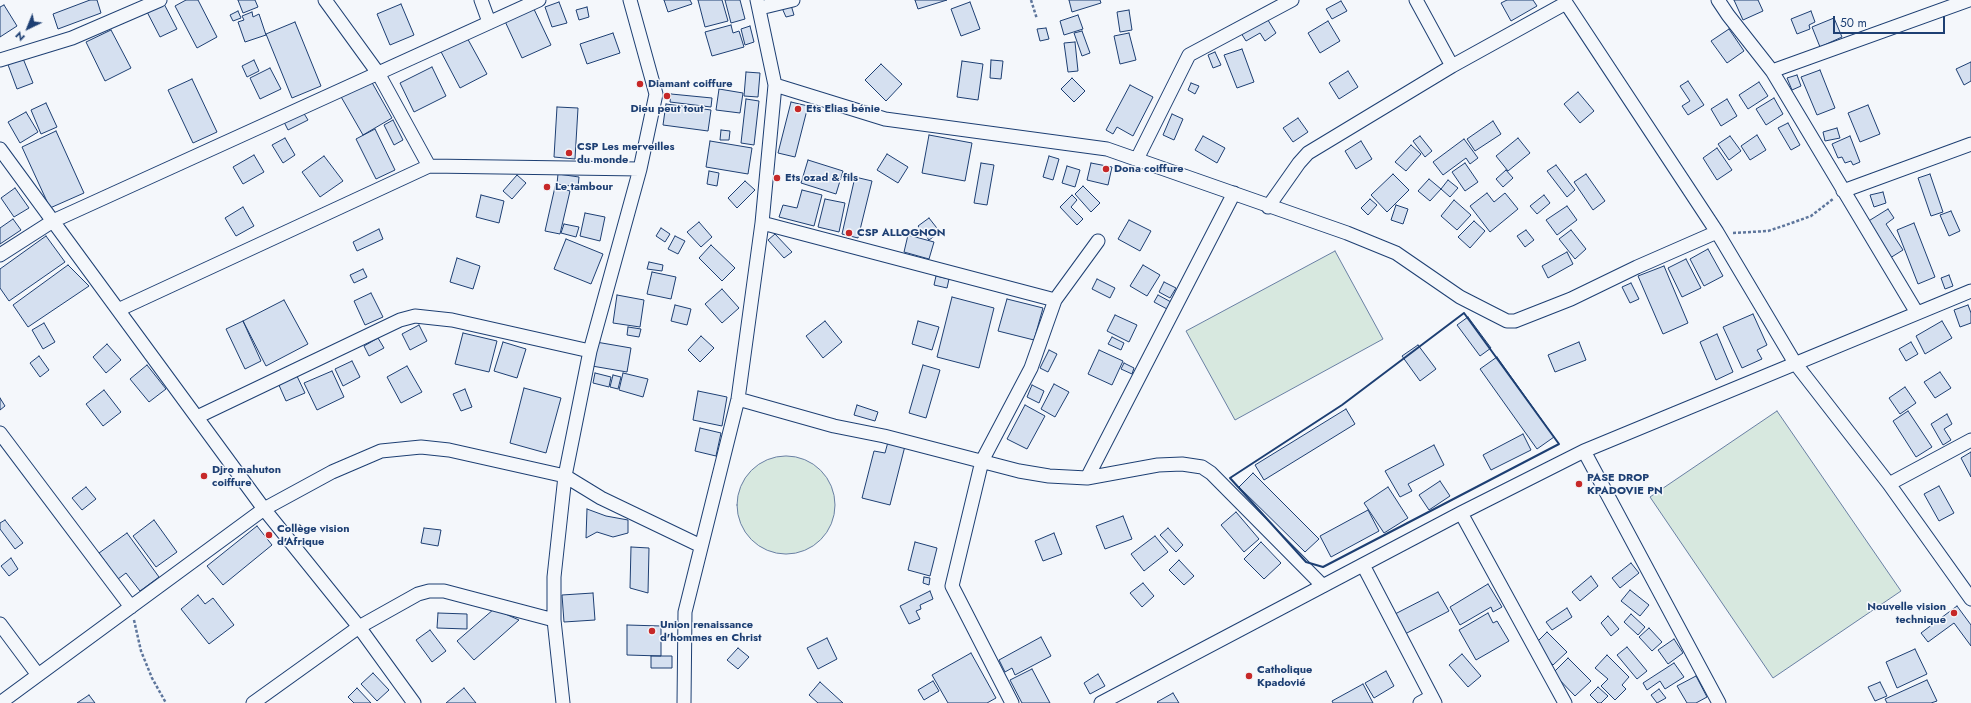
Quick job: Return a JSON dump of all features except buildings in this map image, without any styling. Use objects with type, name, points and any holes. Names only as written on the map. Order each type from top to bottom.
[{"type":"street","points":[[0,60],[72,38],[160,0]]},
{"type":"street","points":[[325,0],[378,73],[429,166]]},
{"type":"street","points":[[481,0],[490,22]]},
{"type":"street","points":[[0,255],[53,221],[539,0]]},
{"type":"street","points":[[563,703],[554,620],[554,577],[565,476],[590,351],[640,169],[656,94],[630,0]]},
{"type":"street","points":[[684,703],[685,612],[738,399],[762,223],[775,85],[759,4],[793,0]]},
{"type":"street","points":[[1137,159],[1189,55],[1292,0]]},
{"type":"street","points":[[1416,0],[1452,66]]},
{"type":"street","points":[[1718,0],[1728,16],[1772,71],[1917,313]]},
{"type":"street","points":[[1772,71],[1969,0]]},
{"type":"street","points":[[1268,207],[1299,163],[1308,153],[1452,66],[1565,2],[1717,232],[1795,363],[1889,484],[1971,599]]},
{"type":"street","points":[[775,85],[884,119],[1107,149],[1234,193],[1268,207],[1347,233],[1396,253],[1460,297],[1507,321],[1516,321],[1571,299],[1637,267],[1717,232]]},
{"type":"street","points":[[1843,191],[1971,144]]},
{"type":"street","points":[[0,149],[264,509],[359,628],[414,703]]},
{"type":"street","points":[[118,310],[429,166],[640,169]]},
{"type":"street","points":[[1087,478],[1234,193]]},
{"type":"street","points":[[762,223],[1055,300]]},
{"type":"street","points":[[1012,703],[952,586],[982,461],[1031,368],[1055,300],[1098,241]]},
{"type":"street","points":[[1101,703],[1461,513],[1584,452],[1971,291]]},
{"type":"street","points":[[197,417],[400,320],[415,316],[452,320],[590,351]]},
{"type":"street","points":[[738,399],[834,426],[884,436],[1019,471],[1049,476],[1087,478],[1158,465],[1182,464],[1202,467],[1211,473],[1323,586]]},
{"type":"street","points":[[0,432],[131,607]]},
{"type":"street","points":[[1889,484],[1971,440]]},
{"type":"street","points":[[0,703],[264,509],[352,462],[381,451],[421,447],[449,450],[565,476],[601,498],[701,546]]},
{"type":"street","points":[[1584,452],[1719,703]]},
{"type":"street","points":[[1461,513],[1565,703]]},
{"type":"street","points":[[1363,565],[1429,701]]},
{"type":"street","points":[[253,703],[359,628],[418,594],[429,591],[444,592],[554,620]]},
{"type":"street","points":[[0,624],[38,675]]},
{"type":"path","points":[[1031,0],[1037,19]]},
{"type":"path","points":[[1717,232],[1745,234],[1768,231],[1811,216],[1843,191]]},
{"type":"path","points":[[131,607],[141,651],[152,678],[166,703]]},
{"type":"shaded area","points":[[1335,251],[1383,339],[1235,420],[1186,331]]},
{"type":"shaded area","points":[[1777,411],[1901,591],[1773,678],[1650,497]]},
{"type":"shaded area","points":[[786,456],[805,460],[821,470],[831,486],[835,505],[831,524],[821,540],[805,550],[786,554],[767,550],[751,540],[741,524],[737,505],[741,486],[751,470],[767,460]]},
{"type":"wall","points":[[1464,313],[1559,444],[1323,567],[1306,562],[1230,478],[1342,405],[1464,313]]},
{"type":"place","name":"Diamant coiffure","points":[[640,84]]},
{"type":"place","name":"Dieu peut tout","points":[[667,96]]},
{"type":"place","name":"Ets Elias bénie","points":[[798,109]]},
{"type":"place","name":"CSP Les merveilles du monde","points":[[569,153]]},
{"type":"place","name":"Dona coiffure","points":[[1106,169]]},
{"type":"place","name":"Ets ozad & fils","points":[[777,178]]},
{"type":"place","name":"Le tambour","points":[[547,187]]},
{"type":"place","name":"CSP ALLOGNON","points":[[849,233]]},
{"type":"place","name":"Djro mahuton coiffure","points":[[204,476]]},
{"type":"place","name":"PASE DROP KPADOVIE PN","points":[[1579,484]]},
{"type":"place","name":"Collège vision d'Afrique","points":[[269,535]]},
{"type":"place","name":"Nouvelle vision technique","points":[[1954,613]]},
{"type":"place","name":"Union renaissance d'hommes en Christ","points":[[652,631]]},
{"type":"place","name":"Catholique Kpadovié","points":[[1249,676]]}]
